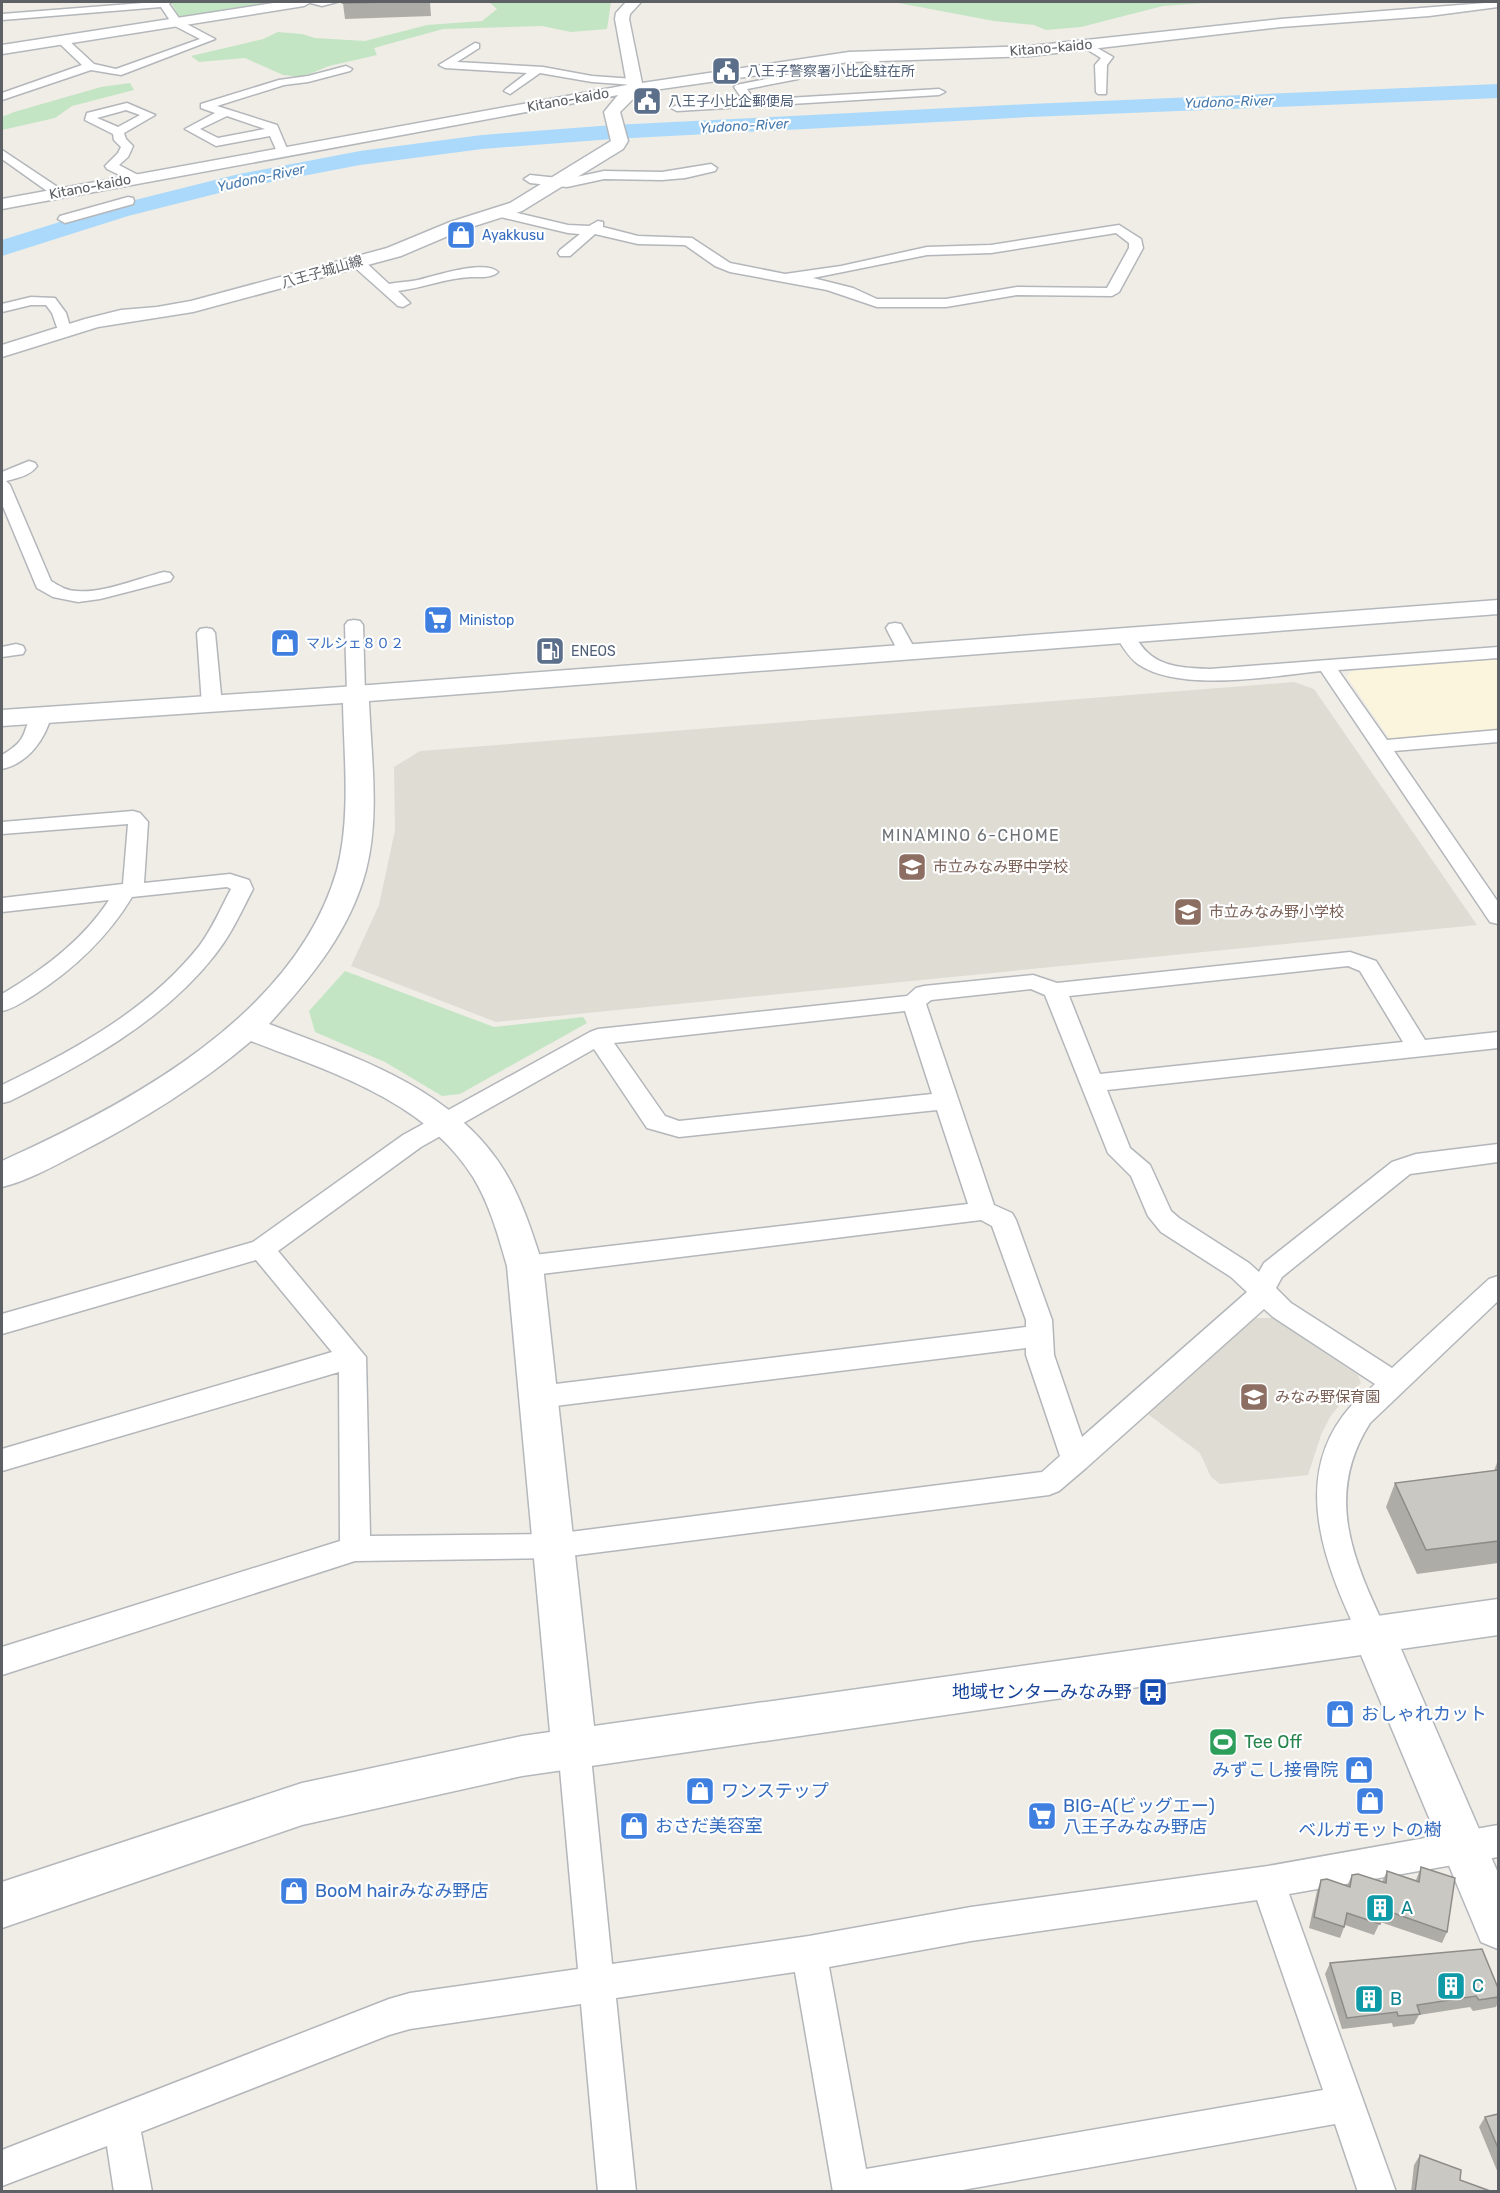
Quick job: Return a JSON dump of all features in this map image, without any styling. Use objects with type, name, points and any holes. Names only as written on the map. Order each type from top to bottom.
[{"type":"street","points":[[52,13],[63,2]]},
{"type":"street","points":[[2,50],[304,2]]},
{"type":"street","points":[[312,2],[332,2]]},
{"type":"street","points":[[475,46],[445,65],[537,70],[634,85],[622,19],[623,13],[634,2]]},
{"type":"street","points":[[2,17],[165,3],[177,23],[187,30],[210,39],[117,73],[90,66],[63,41]]},
{"type":"street","name":"Kitano-kaido","points":[[2,204],[634,85],[798,70],[868,55],[1002,52],[1088,45],[1273,23],[1429,12],[1498,3]]},
{"type":"street","points":[[1088,45],[1107,57],[1101,65],[1102,92]]},
{"type":"street","points":[[868,55],[885,75]]},
{"type":"street","points":[[2,97],[90,66]]},
{"type":"street","points":[[282,151],[275,131],[255,121],[206,106],[283,82],[308,79],[346,69]]},
{"type":"street","points":[[510,91],[537,70]]},
{"type":"street","points":[[750,102],[740,87],[798,70],[806,101]]},
{"type":"street","name":"八王子城山線","points":[[2,351],[64,330],[120,316],[167,312],[193,306],[394,252],[456,226],[501,213],[558,183],[614,148],[617,132],[611,115],[613,109],[634,85]]},
{"type":"street","points":[[677,108],[939,92]]},
{"type":"street","points":[[226,112],[191,129],[216,142],[275,131]]},
{"type":"street","points":[[118,132],[120,140],[127,147],[124,154],[111,166],[134,178]]},
{"type":"street","points":[[2,154],[58,193]]},
{"type":"street","points":[[530,179],[558,183],[604,176],[641,177],[686,174],[711,168]]},
{"type":"street","points":[[65,219],[128,201]]},
{"type":"street","points":[[501,213],[549,226],[606,231],[638,240],[687,242],[727,267],[847,292],[878,303],[946,303],[1017,291],[1112,292],[1136,248],[1136,242],[1119,229],[991,249],[927,251],[841,270],[784,278]]},
{"type":"street","points":[[565,253],[593,230],[614,217]]},
{"type":"street","points":[[357,262],[403,303]]},
{"type":"street","points":[[387,288],[419,284],[450,274],[491,272]]},
{"type":"street","points":[[2,308],[50,301],[59,313],[64,330]]},
{"type":"street","points":[[2,477],[24,470],[29,466]]},
{"type":"street","points":[[2,485],[43,584],[59,593],[78,597],[100,594],[164,577]]},
{"type":"street","points":[[2,718],[212,705],[1498,607]]},
{"type":"street","points":[[2,1175],[78,1141],[153,1098],[202,1065],[246,1027],[298,972],[325,931],[346,887],[354,852],[357,808],[354,625]]},
{"type":"street","points":[[895,628],[907,651]]},
{"type":"street","points":[[206,633],[212,705]]},
{"type":"street","points":[[1124,635],[1137,654],[1147,662],[1182,673],[1211,675],[1498,652]]},
{"type":"street","points":[[1326,665],[1498,917]]},
{"type":"street","points":[[2,763],[23,750],[37,735],[42,714]]},
{"type":"street","points":[[1381,746],[1492,736],[1498,753]]},
{"type":"street","points":[[2,828],[133,817],[138,822],[129,890],[107,919],[71,957],[30,988],[2,1004]]},
{"type":"street","points":[[2,905],[230,880],[237,881],[242,889],[218,933],[191,968],[157,1000],[89,1049],[45,1075],[2,1095]]},
{"type":"street","points":[[983,1211],[914,1004],[924,993],[1033,982],[1055,990],[1350,959],[1368,966],[1418,1048]]},
{"type":"street","points":[[1055,990],[1120,1153],[1141,1171],[1161,1216],[1170,1225],[1240,1270],[1282,1310],[1394,1383]]},
{"type":"street","points":[[2,1324],[262,1249],[412,1140],[598,1037],[914,1004]]},
{"type":"street","points":[[246,1027],[375,1078],[418,1102],[463,1141],[493,1179],[518,1236],[525,1266],[539,1397],[617,2192]]},
{"type":"street","points":[[598,1037],[656,1122],[679,1129],[946,1101]]},
{"type":"street","points":[[1094,1083],[1498,1040]]},
{"type":"street","points":[[2,1661],[355,1550],[554,1546],[1049,1483],[1256,1300],[1273,1270],[1401,1168],[1416,1162],[1498,1153]]},
{"type":"street","points":[[525,1266],[983,1211],[1003,1220],[1038,1320],[1040,1355],[1076,1460]]},
{"type":"street","points":[[262,1249],[352,1357],[355,1550]]},
{"type":"street","points":[[1498,1286],[1360,1415],[1346,1435],[1334,1464],[1330,1507],[1338,1548],[1353,1594],[1372,1635],[1481,1843],[1498,1926]]},
{"type":"street","points":[[539,1397],[1038,1336]]},
{"type":"street","points":[[2,1460],[352,1357]]},
{"type":"street","points":[[2,1905],[302,1804],[522,1756],[1498,1617]]},
{"type":"street","points":[[2,2168],[389,2017],[410,2011],[809,1953],[971,1924],[1268,1882],[1481,1843]]},
{"type":"street","points":[[1268,1882],[1377,2192]]},
{"type":"street","points":[[809,1953],[852,2191],[1346,2104]]},
{"type":"street","points":[[121,2122],[133,2192]]},
{"type":"shaded area","points":[[1498,659],[1498,730],[1390,739],[1347,677],[1351,671]]},
{"type":"shaded area","name":"市立みなみ野中学校","points":[[1294,682],[1314,689],[1477,925],[496,1022],[351,966],[379,905],[395,830],[394,767],[420,751]]},
{"type":"shaded area","name":"みなみ野保育園","points":[[1256,1318],[1273,1318],[1358,1375],[1361,1383],[1330,1417],[1321,1435],[1308,1475],[1220,1484],[1211,1477],[1200,1453],[1145,1412]]},
{"type":"green space","points":[[287,2],[180,18],[171,3]]},
{"type":"green space","points":[[489,2],[611,2],[607,29],[571,32],[542,26],[443,29],[374,48],[377,55],[329,66],[302,77],[283,75],[245,58],[199,62],[191,56],[263,39],[278,32],[302,34],[315,38],[365,41],[427,25],[482,21],[497,9]]},
{"type":"green space","points":[[893,2],[1217,2],[1163,6],[1081,27],[1046,30],[1034,25],[994,21]]},
{"type":"green space","points":[[130,83],[134,90],[72,106],[55,118],[2,130],[2,117],[14,112],[101,87]]},
{"type":"green space","points":[[345,971],[494,1027],[583,1017],[587,1023],[460,1094],[442,1096],[385,1062],[315,1032],[309,1011]]},
{"type":"building","points":[[344,2],[390,2],[343,3]]},
{"type":"building","points":[[1498,1470],[1498,1541],[1426,1550],[1395,1483]]},
{"type":"building","name":"A","points":[[1421,1867],[1455,1878],[1447,1932],[1382,1909],[1380,1924],[1347,1913],[1344,1927],[1314,1917],[1321,1880],[1327,1879],[1350,1887],[1352,1875],[1358,1874],[1386,1883],[1387,1871],[1419,1882]]},
{"type":"building","points":[[1482,1949],[1498,1988],[1498,1997],[1479,2000],[1476,1996],[1417,2005],[1420,2014],[1398,2016],[1397,2012],[1347,2018],[1330,1963]]},
{"type":"building","points":[[1498,2114],[1498,2148],[1485,2117]]},
{"type":"building","points":[[1420,2155],[1461,2170],[1460,2180],[1493,2192],[1415,2192]]},
{"type":"waterway","name":"Yudono-River","points":[[2,248],[119,211],[239,181],[360,158],[482,142],[613,132],[1030,110],[1498,91]]},
{"type":"place","name":"八王子警察署小比企駐在所","points":[[726,71]]},
{"type":"place","name":"八王子小比企郵便局","points":[[647,101]]},
{"type":"place","name":"Ayakkusu","points":[[461,235]]},
{"type":"place","name":"Ministop","points":[[438,620]]},
{"type":"place","name":"マルシェ８０２","points":[[285,643]]},
{"type":"place","name":"ENEOS","points":[[550,651]]},
{"type":"place","name":"市立みなみ野中学校","points":[[912,867]]},
{"type":"place","name":"市立みなみ野小学校","points":[[1188,912]]},
{"type":"place","name":"みなみ野保育園","points":[[1254,1397]]},
{"type":"place","name":"地域センターみなみ野","points":[[1153,1692]]},
{"type":"place","name":"おしゃれカット","points":[[1340,1714]]},
{"type":"place","name":"Tee Off","points":[[1223,1742]]},
{"type":"place","name":"みずこし接骨院","points":[[1359,1770]]},
{"type":"place","name":"ワンステップ","points":[[700,1791]]},
{"type":"place","name":"ベルガモットの樹","points":[[1370,1801]]},
{"type":"place","name":"BIG-A(ビッグエー) 八王子みなみ野店","points":[[1042,1816]]},
{"type":"place","name":"おさだ美容室","points":[[634,1826]]},
{"type":"place","name":"BooM hairみなみ野店","points":[[294,1891]]},
{"type":"place","name":"A","points":[[1380,1908]]},
{"type":"place","name":"C","points":[[1451,1986]]},
{"type":"place","name":"B","points":[[1369,1999]]},
{"type":"district","name":"MINAMINO 6-CHOME","points":[[971,835]]}]
